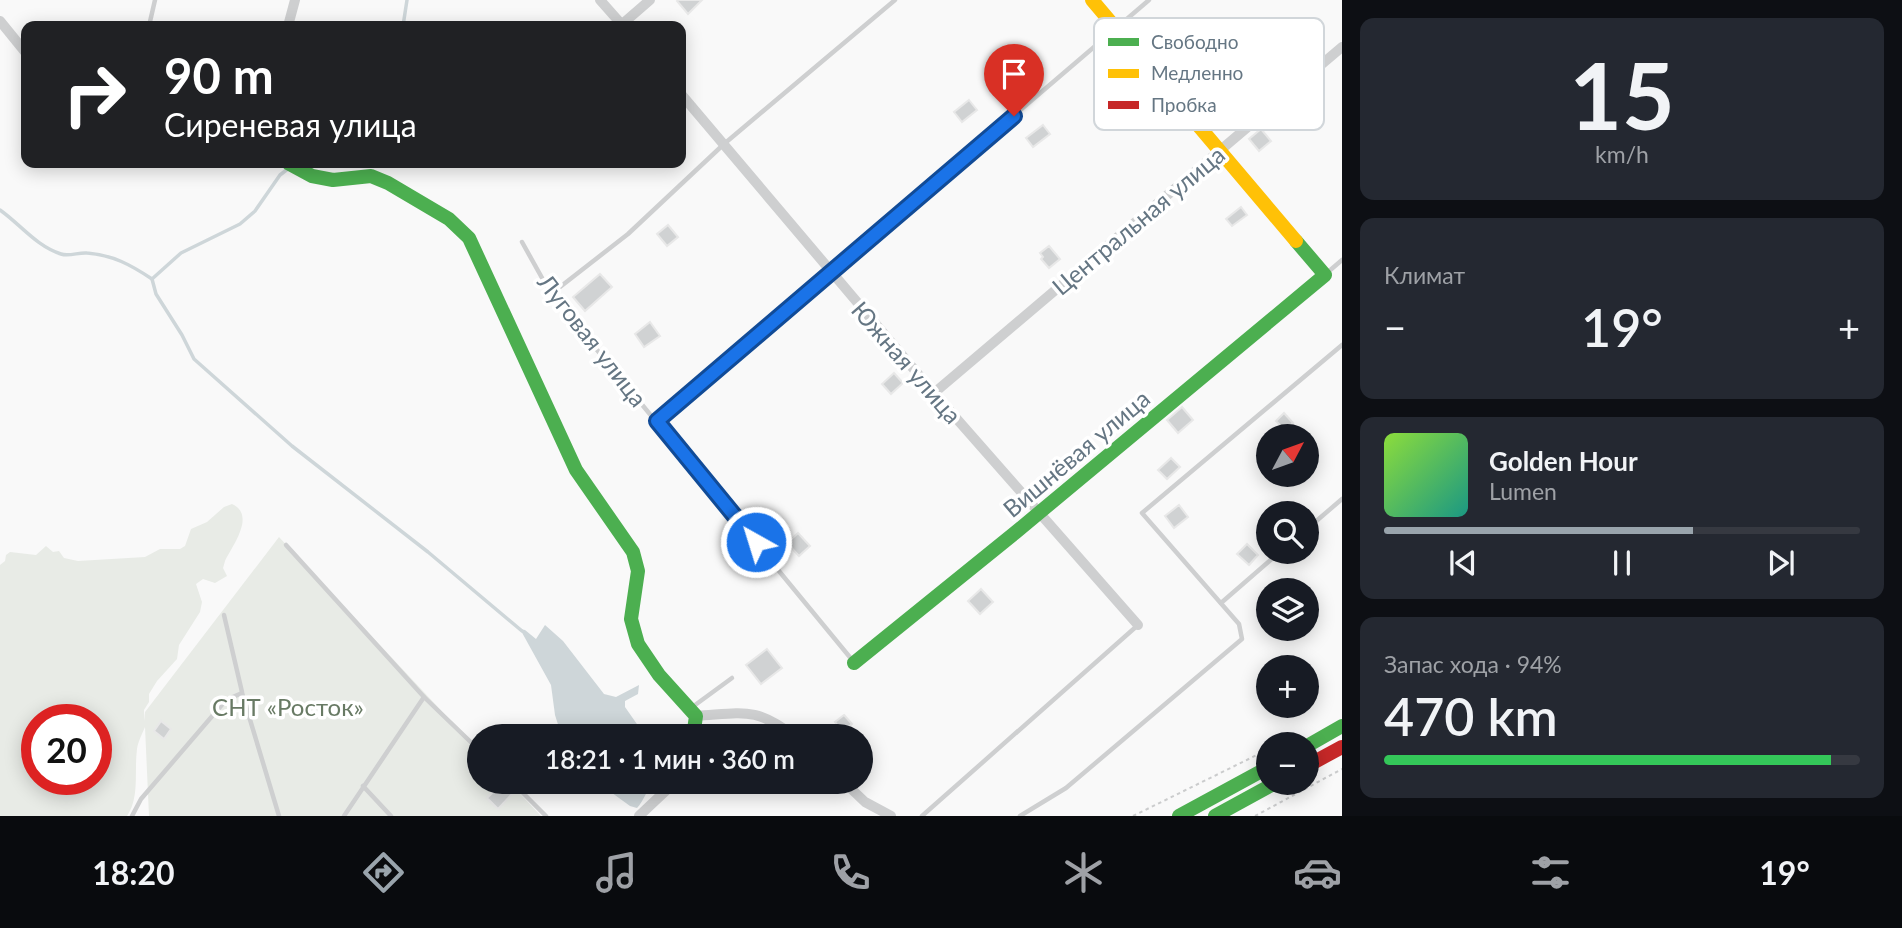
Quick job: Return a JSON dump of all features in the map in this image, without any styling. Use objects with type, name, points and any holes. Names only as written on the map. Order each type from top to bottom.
[{"type":"street","points":[[289,21],[295,0]]},
{"type":"street","points":[[600,0],[618,21]]},
{"type":"street","points":[[627,21],[650,0]]},
{"type":"street","points":[[1092,0],[1107,18]]},
{"type":"street","points":[[0,21],[21,47]]},
{"type":"street","name":"Центральная улица","points":[[1324,62],[1342,47]]},
{"type":"street","name":"Южная улица","points":[[686,100],[831,274],[1138,625]]},
{"type":"street","points":[[1202,130],[1325,275]]},
{"type":"street","name":"Центральная улица","points":[[934,393],[1245,130]]},
{"type":"street","points":[[298,168],[312,176],[333,180],[371,176],[449,219],[469,238],[576,470],[633,552],[638,571],[631,619],[638,644],[659,675],[692,712],[692,724]]},
{"type":"street","name":"Вишнёвая улица","points":[[854,663],[1325,275]]},
{"type":"street","points":[[692,712],[753,713],[779,724]]},
{"type":"street","points":[[1319,739],[1342,726]]},
{"type":"street","points":[[1319,759],[1342,747]]},
{"type":"street","points":[[1178,816],[1256,774]]},
{"type":"street","points":[[639,816],[662,794]]},
{"type":"street","points":[[857,794],[865,802],[891,816]]},
{"type":"street","points":[[1215,816],[1256,794]]},
{"type":"lane","points":[[150,21],[155,0]]},
{"type":"lane","points":[[551,294],[628,234],[724,144],[895,0]]},
{"type":"lane","points":[[1128,18],[1149,0]]},
{"type":"lane","points":[[657,421],[1094,47]]},
{"type":"lane","name":"Луговая улица","points":[[522,242],[551,294],[854,663]]},
{"type":"lane","points":[[1325,275],[1342,260]]},
{"type":"lane","points":[[1020,816],[1066,788],[1242,639],[1239,624],[1142,513],[1342,345]]},
{"type":"lane","points":[[1319,519],[1342,499]]},
{"type":"lane","points":[[286,545],[424,696],[467,738]]},
{"type":"lane","points":[[1221,603],[1266,564]]},
{"type":"lane","points":[[224,615],[242,693],[279,816]]},
{"type":"lane","points":[[922,816],[1138,625]]},
{"type":"lane","points":[[692,712],[732,678]]},
{"type":"lane","points":[[132,816],[141,799],[226,701],[242,693]]},
{"type":"lane","points":[[344,816],[424,696]]},
{"type":"lane","points":[[363,786],[391,816]]},
{"type":"lane","points":[[524,794],[546,816]]},
{"type":"path","points":[[1133,816],[1256,755]]},
{"type":"path","points":[[1255,816],[1342,769]]},
{"type":"green space","name":"СНТ «Росток»","points":[[232,504],[242,515],[241,531],[223,568],[227,576],[215,583],[203,579],[196,584],[202,602],[200,612],[179,645],[177,659],[149,694],[149,702],[144,710],[144,721],[145,712],[279,537],[467,738],[467,794],[520,794],[541,816],[149,816],[145,727],[136,757],[134,801],[127,816],[0,816],[0,565],[5,561],[6,555],[10,552],[36,555],[46,546],[53,552],[59,551],[64,558],[78,561],[145,557],[160,549],[180,549],[185,546],[191,529],[207,522],[224,507]]},
{"type":"shaded area","points":[[545,625],[563,641],[604,694],[616,697],[639,685],[638,694],[625,701],[625,707],[637,724],[558,724],[551,685],[520,629],[536,639]]},
{"type":"shaded area","points":[[614,794],[646,794],[637,808]]},
{"type":"building","points":[[678,0],[702,0],[688,14],[677,1]]},
{"type":"building","points":[[969,100],[977,110],[962,122],[954,112]]},
{"type":"building","points":[[1043,125],[1050,134],[1033,147],[1026,138]]},
{"type":"building","points":[[1262,130],[1271,141],[1259,151],[1249,139]]},
{"type":"building","points":[[1241,207],[1247,215],[1232,226],[1226,219]]},
{"type":"building","points":[[668,225],[678,237],[667,246],[657,234]]},
{"type":"building","points":[[1049,246],[1060,259],[1049,268],[1041,259],[1043,257],[1040,253]]},
{"type":"building","points":[[600,274],[612,287],[585,311],[573,297]]},
{"type":"building","points":[[650,322],[660,336],[644,347],[635,334]]},
{"type":"building","points":[[894,373],[903,383],[891,394],[882,384]]},
{"type":"building","points":[[1182,407],[1193,420],[1178,433],[1167,420]]},
{"type":"building","points":[[1284,413],[1293,423],[1279,424],[1276,421]]},
{"type":"building","points":[[1171,458],[1180,467],[1167,479],[1158,470]]},
{"type":"building","points":[[1179,505],[1188,517],[1174,528],[1165,516]]},
{"type":"building","points":[[798,533],[810,546],[799,556],[787,543]]},
{"type":"building","points":[[1247,544],[1256,553],[1256,557],[1249,565],[1237,554]]},
{"type":"building","points":[[981,589],[993,602],[980,614],[968,601]]},
{"type":"building","points":[[767,649],[782,668],[761,684],[746,665]]},
{"type":"building","points":[[844,715],[852,724],[837,724],[835,722]]},
{"type":"building","points":[[161,721],[171,729],[164,739],[154,731]]},
{"type":"building","points":[[491,794],[512,794],[498,809],[487,798]]},
{"type":"waterway","points":[[404,21],[407,0]]},
{"type":"waterway","points":[[152,279],[181,253],[240,224],[255,211],[280,175],[289,168]]},
{"type":"waterway","points":[[0,210],[52,250],[64,255],[84,253],[113,258],[152,279],[156,294],[194,359],[292,446],[428,552],[522,631]]},
{"type":"traffic: fast","points":[[297,168],[312,176],[333,180],[371,176],[449,219],[469,238],[576,470],[633,552],[638,571],[631,619],[638,644],[659,675],[696,716],[695,724]]},
{"type":"traffic: fast","points":[[854,663],[1325,275],[1296,241]]},
{"type":"traffic: fast","points":[[1319,739],[1342,726]]},
{"type":"traffic: fast","points":[[1179,816],[1256,774]]},
{"type":"traffic: fast","points":[[1215,816],[1256,794]]},
{"type":"traffic: slow","points":[[1092,0],[1107,18]]},
{"type":"traffic: slow","points":[[1202,130],[1296,241]]},
{"type":"traffic: jam","points":[[1319,759],[1342,747]]},
{"type":"route","points":[[756,542],[657,421],[1014,116]]}]
